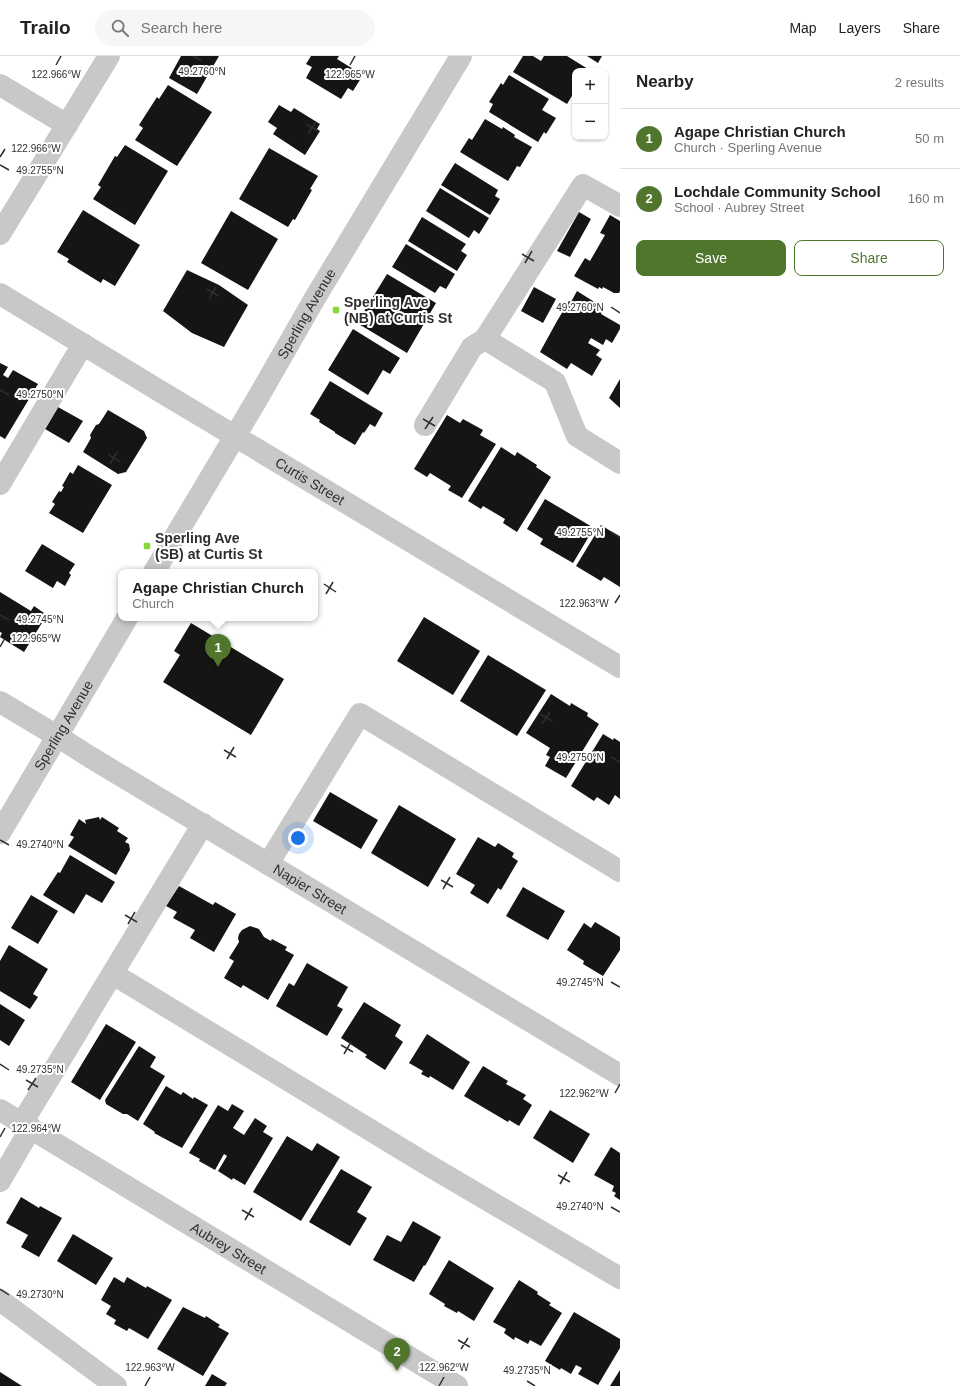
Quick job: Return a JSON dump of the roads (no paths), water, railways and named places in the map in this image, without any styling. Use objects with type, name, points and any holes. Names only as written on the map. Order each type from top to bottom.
[{"type":"street","points":[[0,234],[109,56]]},
{"type":"street","name":"Sperling Avenue","points":[[156,569],[315,298],[461,56]]},
{"type":"street","points":[[0,85],[66,125]]},
{"type":"street","points":[[425,425],[472,348],[485,339],[583,184],[620,206]]},
{"type":"street","name":"Curtis Street","points":[[0,294],[620,667]]},
{"type":"street","points":[[485,339],[556,382],[577,436],[620,463]]},
{"type":"street","points":[[0,484],[82,344]]},
{"type":"street","name":"Sperling Avenue","points":[[0,833],[125,621]]},
{"type":"street","name":"Napier Street","points":[[0,702],[620,1075]]},
{"type":"street","points":[[268,864],[360,714],[620,871]]},
{"type":"street","points":[[0,1181],[27,1125],[113,974],[203,824]]},
{"type":"street","points":[[113,974],[396,1146],[620,1278]]},
{"type":"street","name":"Aubrey Street","points":[[0,1110],[457,1386]]},
{"type":"street","points":[[0,1300],[116,1386]]},
{"type":"place","name":"Sperling Ave (NB) at Curtis St","points":[[336,310]]},
{"type":"place","name":"Sperling Ave (SB) at Curtis St","points":[[147,546]]},
{"type":"place","name":"Agape Christian Church","points":[[218,667]]},
{"type":"place","name":"Lochdale Community School","points":[[397,1371]]}]
